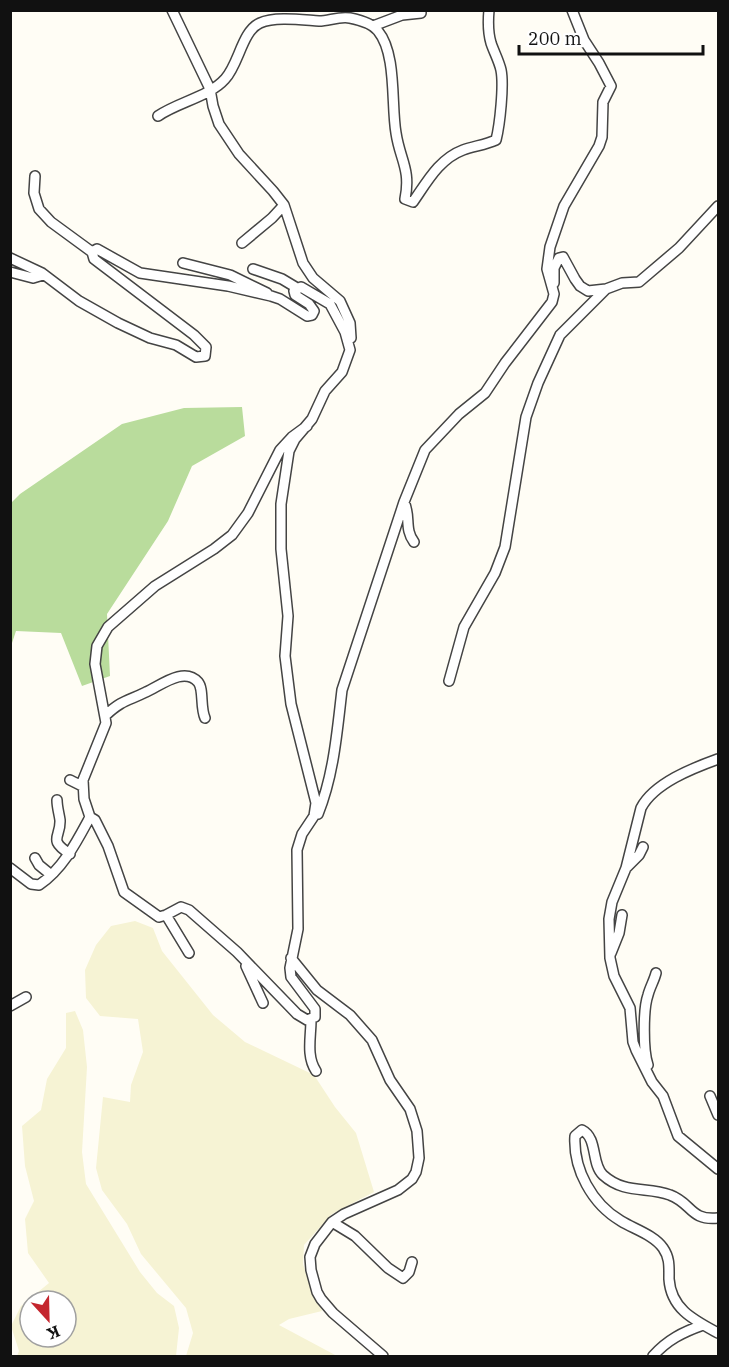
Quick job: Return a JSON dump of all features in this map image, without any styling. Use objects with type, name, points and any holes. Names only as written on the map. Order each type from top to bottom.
[{"type":"street","points":[[172,10],[210,89],[213,106],[224,132],[239,154],[284,205],[307,270],[340,301],[350,323],[352,341],[342,372],[325,391],[314,416],[295,439],[289,451],[282,504],[281,545],[288,616],[285,656],[291,704],[316,803],[312,820]]},
{"type":"street","points":[[158,116],[225,79],[235,65],[248,33],[261,22],[295,19],[321,21],[347,17],[373,26],[379,32],[387,48],[396,133],[407,174],[405,199],[413,202],[435,171],[448,158],[464,150],[496,140],[500,123],[502,80],[500,66],[491,43],[489,10]]},
{"type":"street","points":[[554,294],[546,270],[550,247],[564,206],[599,146],[602,137],[603,102],[611,86],[584,40],[572,10]]},
{"type":"street","points":[[373,26],[402,15],[421,14]]},
{"type":"street","points":[[10,258],[42,273],[79,301],[118,323],[150,338],[176,345],[196,357],[205,356],[206,347],[194,335],[94,259],[92,252],[51,222],[39,209],[34,193],[36,176]]},
{"type":"street","points":[[243,243],[284,205]]},
{"type":"street","points":[[316,1071],[311,1064],[310,1055],[311,1020],[315,1017],[315,1009],[291,976],[291,958],[298,929],[296,855],[302,834],[318,814],[322,804],[332,768],[342,690],[404,502],[425,450],[459,414],[484,393],[552,302],[554,268],[559,258],[563,256],[580,286],[588,291],[606,289],[622,283],[639,282],[679,248],[718,206]]},
{"type":"street","points":[[92,252],[97,249],[140,273],[228,286],[271,296],[307,316],[312,315],[314,311],[312,307],[295,295],[294,291],[297,288]]},
{"type":"street","points":[[183,263],[234,276],[271,296]]},
{"type":"street","points":[[253,269],[282,279],[297,288],[306,288],[330,304],[345,332],[350,350]]},
{"type":"street","points":[[10,272],[37,278],[43,275]]},
{"type":"street","points":[[449,681],[464,627],[495,573],[505,547],[526,417],[538,383],[560,335],[606,289]]},
{"type":"street","points":[[307,426],[280,450],[248,513],[232,535],[155,586],[106,631],[97,646],[95,659],[106,715],[105,727],[82,786],[90,816],[95,820],[108,846],[124,892],[154,915],[166,915],[181,907],[185,908],[241,956],[297,1014],[311,1020]]},
{"type":"street","points":[[404,502],[408,510],[409,535],[414,542]]},
{"type":"street","points":[[106,715],[122,701],[175,678],[188,677],[196,680],[201,687],[201,705],[205,718]]},
{"type":"street","points":[[718,759],[665,783],[645,800],[626,868],[612,902],[609,919],[610,958],[614,976],[630,1008],[633,1042],[636,1050],[652,1082],[663,1096],[678,1136],[718,1169]]},
{"type":"street","points":[[70,780],[82,786]]},
{"type":"street","points":[[57,800],[60,822],[56,838],[60,846],[70,854]]},
{"type":"street","points":[[10,868],[31,884],[39,885],[70,854],[90,816]]},
{"type":"street","points":[[626,868],[639,855],[643,847]]},
{"type":"street","points":[[35,858],[39,865],[50,874]]},
{"type":"street","points":[[166,915],[189,953]]},
{"type":"street","points":[[610,958],[619,933],[622,915]]},
{"type":"street","points":[[241,956],[263,1003]]},
{"type":"street","points":[[291,958],[317,990],[350,1015],[372,1040],[390,1080],[410,1109],[419,1139],[416,1172],[405,1185],[332,1222],[315,1244],[310,1257],[317,1292],[333,1313],[373,1350],[383,1356]]},
{"type":"street","points":[[656,972],[647,996],[644,1049],[658,1089]]},
{"type":"street","points":[[10,1006],[26,997]]},
{"type":"street","points":[[710,1096],[718,1115]]},
{"type":"street","points":[[718,1218],[699,1217],[675,1197],[667,1194],[637,1191],[616,1184],[605,1177],[597,1167],[590,1138],[586,1132],[582,1130],[575,1136],[579,1166],[586,1186],[605,1209],[662,1246],[669,1262],[672,1296],[677,1306],[703,1326],[718,1333]]},
{"type":"street","points":[[332,1222],[355,1236],[388,1268],[403,1278],[409,1272],[412,1262]]},
{"type":"street","points":[[653,1356],[672,1338],[687,1330],[703,1326]]},
{"type":"shaded area","points":[[135,921],[153,928],[162,951],[213,1015],[245,1042],[314,1075],[356,1133],[374,1192],[332,1214],[304,1245],[303,1264],[322,1311],[289,1319],[279,1325],[337,1356],[186,1356],[193,1333],[186,1308],[141,1254],[127,1224],[102,1190],[96,1168],[103,1097],[130,1102],[131,1085],[143,1052],[138,1019],[100,1016],[86,998],[85,970],[96,945],[111,926]]},
{"type":"shaded area","points":[[75,1011],[83,1030],[87,1067],[82,1152],[86,1184],[140,1272],[157,1293],[174,1306],[179,1328],[176,1356],[17,1356],[18,1349],[78,1349],[78,1289],[42,1289],[49,1283],[28,1253],[25,1219],[34,1201],[25,1166],[22,1126],[41,1110],[47,1079],[66,1048],[66,1013]]},
{"type":"shaded area","points":[[18,1312],[18,1348],[11,1326]]},
{"type":"green space","points":[[242,407],[245,436],[192,466],[168,521],[107,614],[110,676],[82,686],[61,633],[16,631],[11,646],[11,503],[20,494],[122,424],[184,408]]}]
